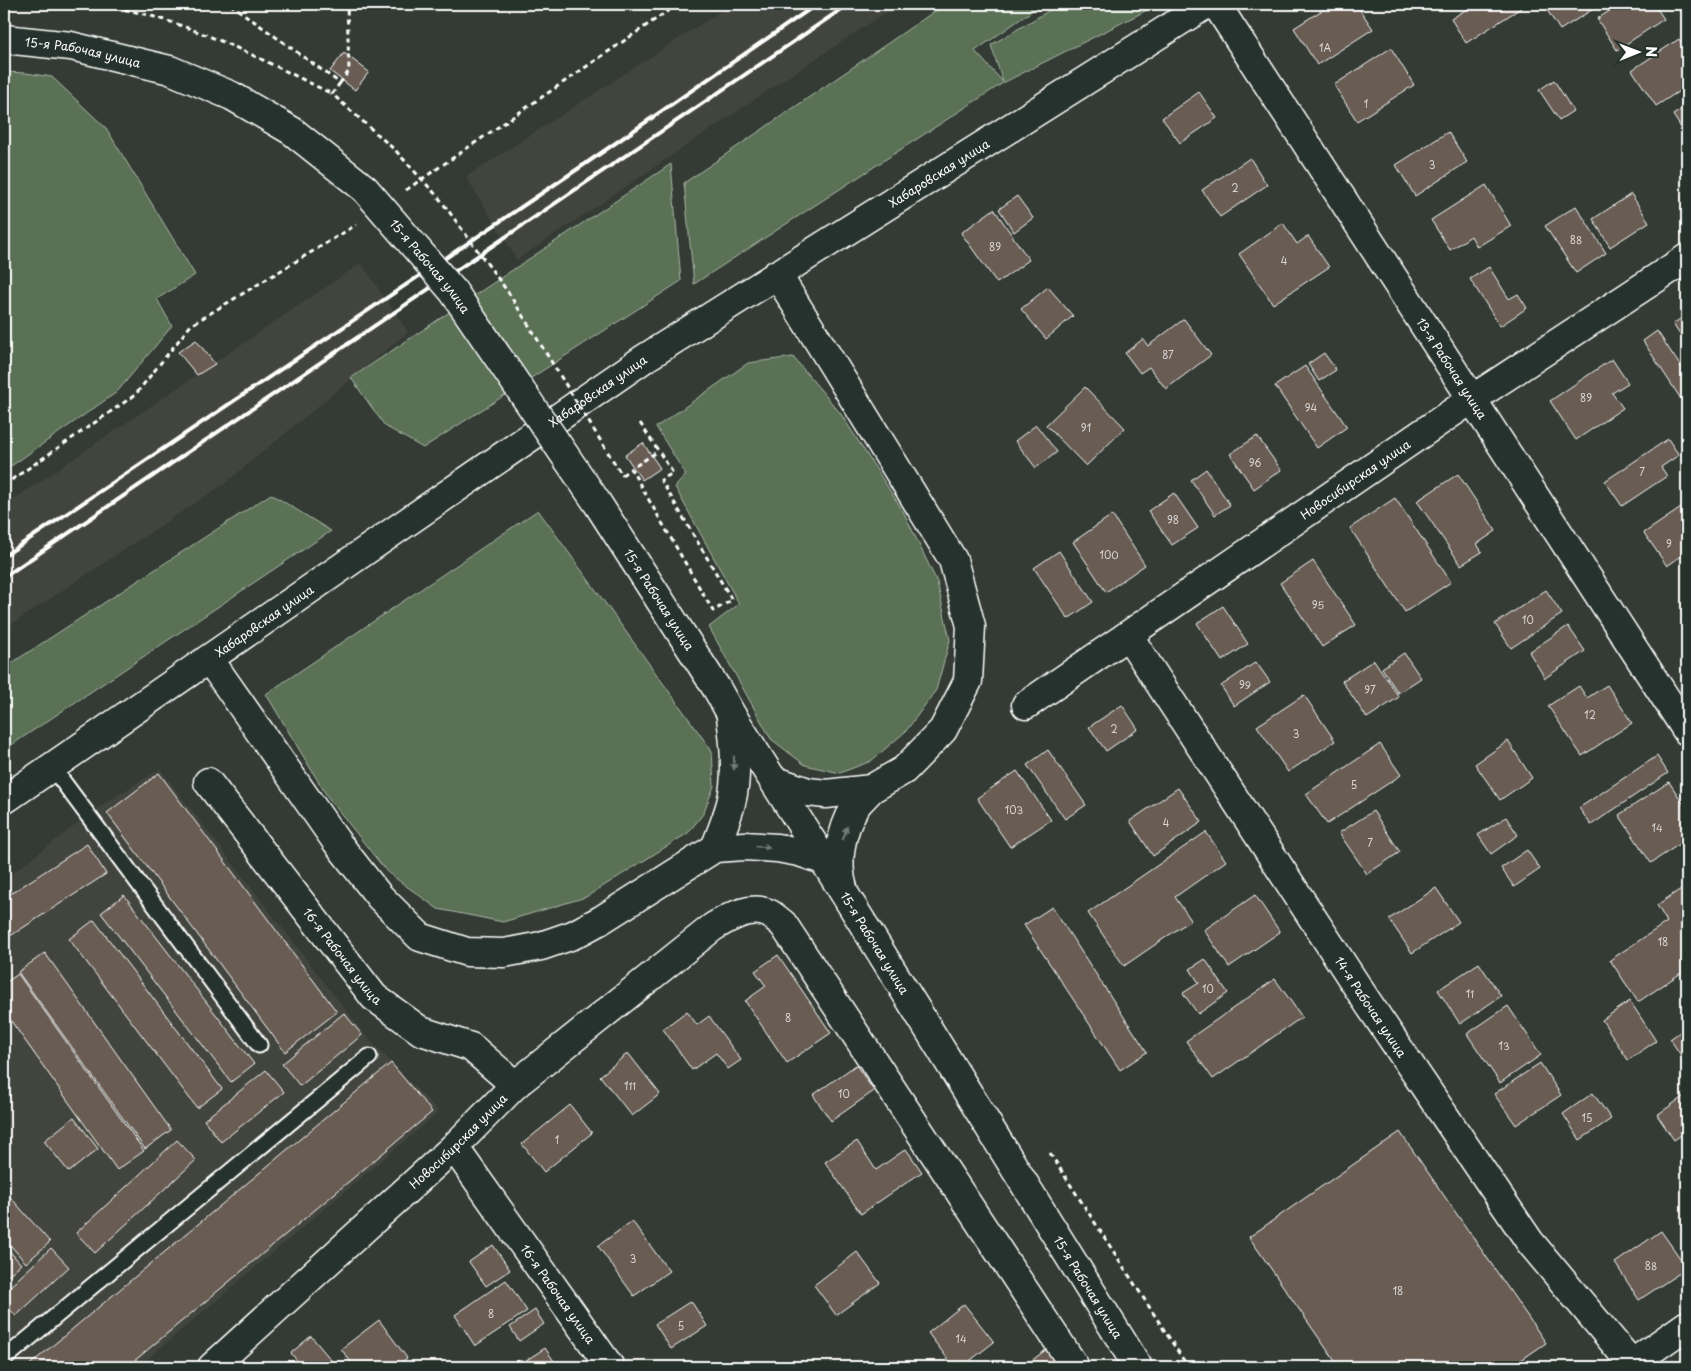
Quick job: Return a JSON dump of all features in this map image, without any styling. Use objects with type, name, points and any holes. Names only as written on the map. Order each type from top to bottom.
[{"type":"main road","name":"Хабаровская улица","points":[[4,800],[645,358],[1206,4]]},
{"type":"main road","name":"13-я Рабочая улица","points":[[1216,4],[1687,731]]},
{"type":"main road","name":"15-я Рабочая улица","points":[[4,39],[72,46],[170,70],[232,96],[292,131],[365,189],[453,291],[596,501],[717,689],[1138,1367]]},
{"type":"main road","name":"Новосибирская улица","points":[[1026,705],[1472,399],[1687,258]]},
{"type":"main road","points":[[777,274],[953,560],[972,626],[968,681],[943,730],[904,770],[871,789],[856,806],[841,845],[839,874],[846,898]]},
{"type":"main road","name":"14-я Рабочая улица","points":[[1128,635],[1360,992],[1530,1242],[1630,1365]]},
{"type":"main road","points":[[209,658],[342,849],[379,896],[420,937],[467,952],[504,953],[541,946],[573,935],[602,920],[715,848],[744,846],[777,848],[799,852],[823,860]]},
{"type":"main road","points":[[715,848],[731,801],[735,771],[731,714]]},
{"type":"main road","points":[[773,780],[808,792],[826,794],[871,789]]},
{"type":"main road","name":"16-я Рабочая улица","points":[[208,782],[374,997],[421,1031],[471,1047],[516,1085]]},
{"type":"main road","name":"Новосибирская улица","points":[[212,1367],[454,1147],[516,1085],[713,927],[735,913],[754,910],[769,913],[783,924],[1075,1367]]},
{"type":"main road","name":"16-я Рабочая улица","points":[[454,1147],[610,1367]]},
{"type":"main road","points":[[1630,1365],[1687,1325]]},
{"type":"lane","points":[[52,767],[259,1045]]},
{"type":"lane","points":[[4,1359],[369,1057]]},
{"type":"path","points":[[89,4],[149,16],[206,36],[256,57],[332,94],[395,150],[440,198],[508,292],[622,475],[658,451]]},
{"type":"path","points":[[230,4],[340,83]]},
{"type":"path","points":[[332,94],[349,71],[347,4]]},
{"type":"path","points":[[4,485],[135,395]]},
{"type":"path","points":[[631,469],[713,612],[732,600],[661,480],[673,473],[640,422]]},
{"type":"path","points":[[1050,1153],[1188,1367]]},
{"type":"shaded area","points":[[732,4],[899,4],[517,260],[466,177]]},
{"type":"shaded area","points":[[361,263],[408,332],[224,484],[4,629],[4,506]]},
{"type":"shaded area","points":[[160,769],[365,1035],[439,1112],[138,1367],[4,1367],[4,880],[97,808]]},
{"type":"green space","points":[[945,4],[1042,4],[975,51],[1003,82],[991,45],[1060,4],[1159,4],[1003,83],[694,284],[684,183]]},
{"type":"green space","points":[[4,72],[52,77],[106,128],[195,275],[157,299],[172,326],[117,392],[4,471]]},
{"type":"green space","points":[[671,164],[681,281],[423,448],[385,426],[351,378]]},
{"type":"green space","points":[[793,357],[841,414],[903,511],[937,582],[950,640],[936,690],[906,731],[871,761],[840,773],[805,765],[771,739],[709,627],[739,604],[675,487],[686,475],[656,427],[748,363]]},
{"type":"green space","points":[[271,494],[331,531],[4,750],[4,668]]},
{"type":"green space","points":[[538,510],[712,751],[714,786],[703,814],[688,833],[586,897],[503,922],[438,909],[387,872],[327,796],[266,694]]},
{"type":"building","points":[[1332,4],[1356,4],[1373,29],[1317,65],[1294,28]]},
{"type":"building","points":[[1468,4],[1519,4],[1521,8],[1466,43],[1451,19],[1470,7]]},
{"type":"building","points":[[1543,4],[1601,4],[1560,30]]},
{"type":"building","points":[[1620,4],[1654,4],[1664,19],[1617,50],[1597,19]]},
{"type":"building","points":[[1679,39],[1687,52],[1687,86],[1656,106],[1632,70]]},
{"type":"building","points":[[1391,48],[1414,85],[1357,121],[1334,85]]},
{"type":"building","points":[[344,53],[369,72],[355,90],[330,71]]},
{"type":"building","points":[[1554,80],[1573,111],[1559,120],[1539,90]]},
{"type":"building","points":[[1199,92],[1217,118],[1180,143],[1162,118]]},
{"type":"building","points":[[1687,106],[1687,134],[1686,135],[1673,115]]},
{"type":"building","points":[[1448,132],[1467,162],[1415,196],[1396,165]]},
{"type":"building","points":[[1250,158],[1267,185],[1220,217],[1202,190]]},
{"type":"building","points":[[1486,185],[1511,226],[1477,247],[1471,236],[1450,250],[1431,220]]},
{"type":"building","points":[[1631,194],[1649,222],[1610,247],[1593,219]]},
{"type":"building","points":[[1017,196],[1033,218],[1014,232],[999,209]]},
{"type":"building","points":[[1576,206],[1606,253],[1576,273],[1545,226]]},
{"type":"building","points":[[994,209],[1029,260],[997,283],[961,233]]},
{"type":"building","points":[[1283,223],[1297,244],[1308,236],[1329,267],[1273,304],[1239,254]]},
{"type":"building","points":[[1489,267],[1509,299],[1518,294],[1527,308],[1500,326],[1470,279]]},
{"type":"building","points":[[1048,287],[1073,316],[1046,339],[1021,309]]},
{"type":"building","points":[[1687,314],[1687,346],[1673,324]]},
{"type":"building","points":[[1184,319],[1211,355],[1166,389],[1149,367],[1140,373],[1125,353],[1143,339],[1148,346]]},
{"type":"building","points":[[1657,331],[1687,376],[1687,395],[1681,399],[1643,341]]},
{"type":"building","points":[[196,340],[215,364],[197,375],[178,352]]},
{"type":"building","points":[[1324,353],[1336,370],[1319,381],[1308,364]]},
{"type":"building","points":[[1612,359],[1628,383],[1612,393],[1623,408],[1576,440],[1550,401]]},
{"type":"building","points":[[1305,366],[1347,427],[1317,448],[1275,386]]},
{"type":"building","points":[[1085,387],[1125,428],[1086,466],[1046,425]]},
{"type":"building","points":[[1036,425],[1057,452],[1036,468],[1015,441]]},
{"type":"building","points":[[1257,436],[1281,470],[1254,489],[1230,454]]},
{"type":"building","points":[[1668,439],[1679,455],[1661,467],[1667,476],[1622,506],[1605,481]]},
{"type":"building","points":[[643,443],[660,468],[642,480],[625,455]]},
{"type":"building","points":[[1206,469],[1230,505],[1215,515],[1191,480]]},
{"type":"building","points":[[1458,474],[1496,531],[1477,544],[1482,552],[1461,565],[1417,501]]},
{"type":"building","points":[[1174,493],[1198,528],[1172,545],[1148,511]]},
{"type":"building","points":[[1395,498],[1451,582],[1405,612],[1350,528]]},
{"type":"building","points":[[1687,504],[1687,552],[1667,566],[1644,533]]},
{"type":"building","points":[[1112,515],[1145,565],[1106,592],[1073,542]]},
{"type":"building","points":[[1059,551],[1093,602],[1068,619],[1034,568]]},
{"type":"building","points":[[1313,561],[1356,625],[1322,647],[1280,583]]},
{"type":"building","points":[[1546,590],[1562,614],[1511,648],[1495,624]]},
{"type":"building","points":[[1223,606],[1248,644],[1222,661],[1197,623]]},
{"type":"building","points":[[1568,626],[1585,651],[1545,678],[1529,652]]},
{"type":"building","points":[[1404,653],[1421,678],[1398,693],[1382,668]]},
{"type":"building","points":[[1374,660],[1399,697],[1367,718],[1342,681]]},
{"type":"building","points":[[1256,662],[1270,682],[1234,706],[1221,686]]},
{"type":"building","points":[[1607,685],[1632,723],[1582,756],[1548,706],[1579,686],[1587,698]]},
{"type":"building","points":[[1304,695],[1335,741],[1288,772],[1257,726]]},
{"type":"building","points":[[1122,705],[1138,729],[1106,751],[1089,727]]},
{"type":"building","points":[[1508,741],[1532,778],[1500,800],[1475,764]]},
{"type":"building","points":[[1380,744],[1401,775],[1327,824],[1306,794]]},
{"type":"building","points":[[1048,750],[1086,805],[1065,819],[1027,765]]},
{"type":"building","points":[[1657,756],[1668,773],[1591,825],[1579,808]]},
{"type":"building","points":[[1017,771],[1051,820],[1010,847],[977,798]]},
{"type":"building","points":[[159,773],[337,1012],[285,1052],[107,813]]},
{"type":"building","points":[[1669,782],[1687,809],[1687,839],[1651,863],[1619,815]]},
{"type":"building","points":[[1178,788],[1202,822],[1153,856],[1130,821]]},
{"type":"building","points":[[1373,811],[1400,852],[1367,874],[1339,833]]},
{"type":"building","points":[[1506,817],[1518,835],[1491,854],[1478,835]]},
{"type":"building","points":[[1206,832],[1226,861],[1175,897],[1191,920],[1124,966],[1088,913]]},
{"type":"building","points":[[87,844],[106,874],[4,940],[4,898]]},
{"type":"building","points":[[1527,850],[1540,869],[1514,887],[1501,868]]},
{"type":"building","points":[[1687,885],[1687,969],[1638,1002],[1610,960],[1667,922],[1657,905]]},
{"type":"building","points":[[1436,888],[1459,922],[1412,953],[1389,919]]},
{"type":"building","points":[[124,895],[254,1064],[231,1082],[101,913]]},
{"type":"building","points":[[1255,895],[1280,932],[1229,967],[1204,930]]},
{"type":"building","points":[[1052,907],[1147,1052],[1120,1070],[1024,925]]},
{"type":"building","points":[[94,920],[222,1089],[197,1108],[69,939]]},
{"type":"building","points":[[45,953],[171,1130],[145,1149],[18,972]]},
{"type":"building","points":[[778,955],[831,1033],[787,1063],[745,1001],[766,986],[755,971]]},
{"type":"building","points":[[1205,959],[1228,993],[1198,1014],[1183,993],[1199,983],[1190,969]]},
{"type":"building","points":[[1479,963],[1501,996],[1460,1024],[1438,990]]},
{"type":"building","points":[[18,974],[144,1151],[117,1170],[4,1011],[4,984]]},
{"type":"building","points":[[1275,979],[1302,1017],[1213,1079],[1186,1041]]},
{"type":"building","points":[[1630,1001],[1656,1041],[1628,1060],[1602,1020]]},
{"type":"building","points":[[1508,1006],[1541,1055],[1500,1083],[1467,1034]]},
{"type":"building","points":[[687,1011],[697,1025],[709,1016],[741,1060],[728,1069],[716,1053],[692,1070],[663,1029]]},
{"type":"building","points":[[344,1013],[362,1035],[300,1086],[282,1064]]},
{"type":"building","points":[[1687,1027],[1687,1062],[1686,1063],[1670,1039]]},
{"type":"building","points":[[628,1053],[660,1094],[632,1116],[600,1076]]},
{"type":"building","points":[[391,1063],[432,1112],[127,1367],[27,1367]]},
{"type":"building","points":[[1540,1063],[1561,1095],[1516,1125],[1494,1094]]},
{"type":"building","points":[[856,1065],[874,1091],[831,1121],[813,1095]]},
{"type":"building","points":[[266,1070],[284,1092],[221,1142],[204,1120]]},
{"type":"building","points":[[1593,1093],[1611,1119],[1580,1140],[1563,1114]]},
{"type":"building","points":[[1687,1094],[1687,1131],[1674,1140],[1657,1115]]},
{"type":"building","points":[[570,1105],[592,1133],[544,1172],[522,1144]]},
{"type":"building","points":[[74,1117],[98,1149],[69,1172],[44,1141]]},
{"type":"building","points":[[1400,1132],[1546,1343],[1511,1367],[1339,1367],[1249,1237]]},
{"type":"building","points":[[177,1140],[196,1160],[95,1253],[76,1233]]},
{"type":"building","points":[[857,1141],[876,1170],[906,1149],[922,1172],[861,1214],[825,1162]]},
{"type":"building","points":[[4,1190],[50,1242],[26,1263],[4,1238]]},
{"type":"building","points":[[632,1221],[669,1271],[634,1296],[598,1246]]},
{"type":"building","points":[[1661,1231],[1687,1268],[1639,1300],[1615,1263]]},
{"type":"building","points":[[4,1245],[21,1264],[4,1279]]},
{"type":"building","points":[[493,1245],[510,1270],[486,1286],[469,1262]]},
{"type":"building","points":[[51,1248],[69,1267],[16,1316],[4,1303],[4,1292]]},
{"type":"building","points":[[857,1252],[880,1283],[836,1315],[814,1285]]},
{"type":"building","points":[[506,1280],[527,1311],[475,1346],[455,1315]]},
{"type":"building","points":[[691,1301],[707,1326],[671,1349],[655,1324]]},
{"type":"building","points":[[964,1304],[994,1342],[962,1367],[954,1367],[928,1333]]},
{"type":"building","points":[[535,1310],[544,1324],[519,1341],[510,1327]]},
{"type":"building","points":[[379,1320],[407,1358],[395,1367],[355,1367],[341,1349]]},
{"type":"building","points":[[311,1336],[337,1367],[302,1367],[291,1353]]},
{"type":"building","points":[[545,1348],[558,1367],[516,1367]]},
{"type":"building","points":[[1047,1349],[1061,1367],[1023,1367]]},
{"type":"railway","points":[[4,556],[588,162],[817,4]]},
{"type":"railway","points":[[4,577],[849,4]]}]
